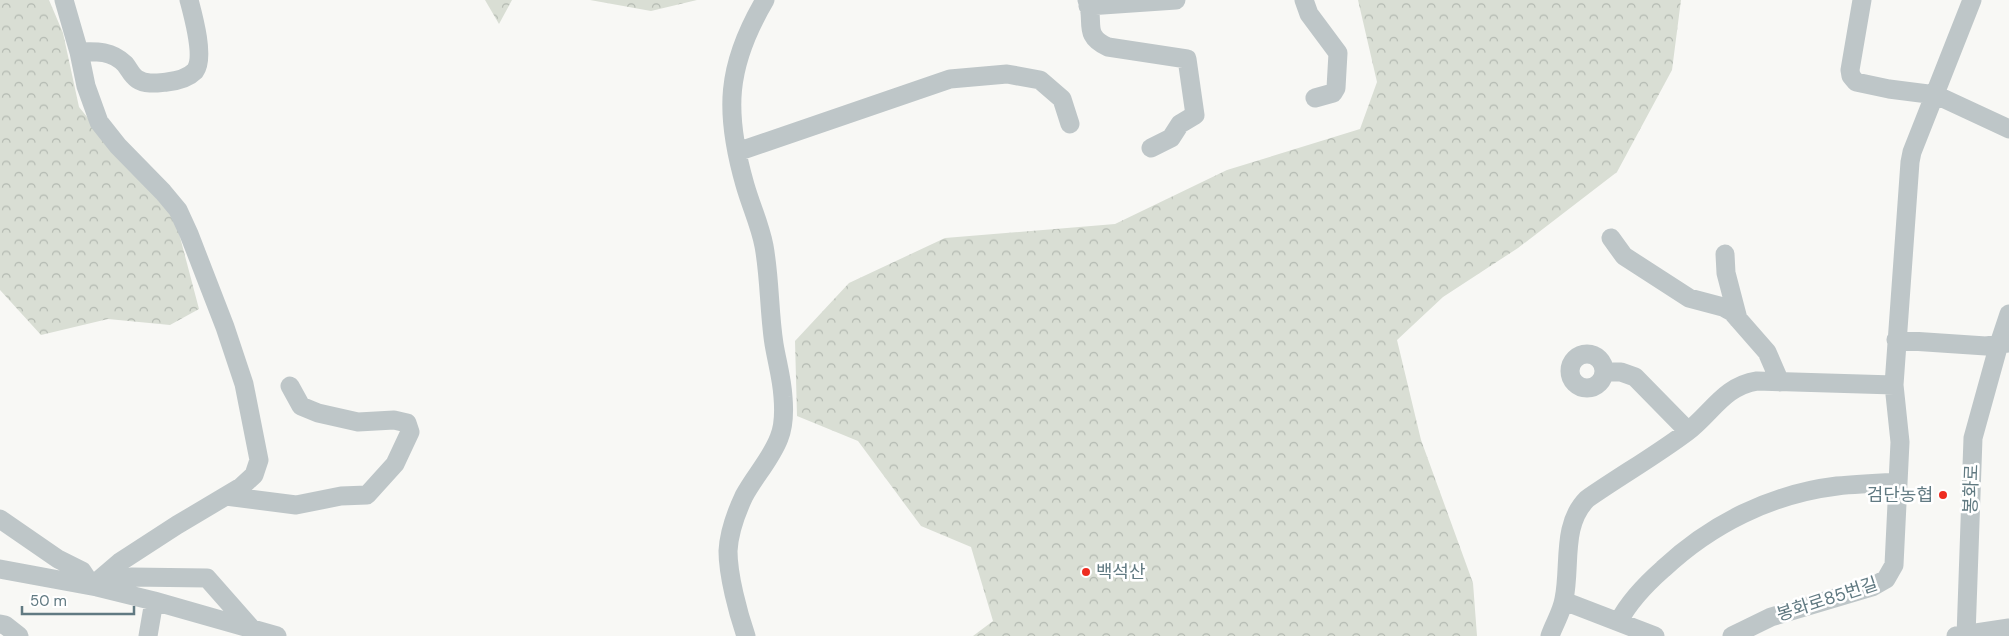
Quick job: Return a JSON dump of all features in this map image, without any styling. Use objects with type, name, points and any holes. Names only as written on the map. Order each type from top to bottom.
[{"type":"street","points":[[64,0],[79,52],[86,86],[99,122],[118,146],[178,210],[189,234],[225,327],[244,384],[259,460],[254,475],[242,487],[177,525],[120,562],[94,586]]},
{"type":"street","points":[[79,52],[111,53],[125,64],[137,79],[151,84],[178,80],[194,71],[199,61],[195,23],[189,0]]},
{"type":"street","points":[[746,636],[733,584],[728,552],[731,532],[744,496],[779,438],[783,397],[774,345],[764,247],[737,152],[731,100],[734,72],[740,52],[756,15],[765,0]]},
{"type":"street","points":[[1152,148],[1171,138],[1180,124],[1195,115],[1187,59],[1108,47],[1098,43],[1092,35],[1088,3],[1176,0]]},
{"type":"street","points":[[1304,0],[1309,14],[1338,54],[1336,88],[1332,93],[1315,98]]},
{"type":"street","points":[[1862,0],[1850,70],[1851,76],[1862,84],[1936,95],[2009,129]]},
{"type":"street","name":"봉화로85번길","points":[[1732,636],[1771,617],[1872,587],[1886,579],[1894,565],[1900,442],[1894,385],[1910,162],[1912,152],[1972,0]]},
{"type":"street","points":[[737,152],[950,78],[1007,74],[1040,80],[1062,99],[1070,124]]},
{"type":"street","points":[[1611,238],[1624,256],[1689,298],[1722,307],[1732,312],[1771,358],[1780,382]]},
{"type":"street","points":[[1724,254],[1726,273],[1738,319]]},
{"type":"street","name":"봉화로","points":[[1963,635],[1973,438],[2004,344],[2009,314]]},
{"type":"street","points":[[1896,340],[1986,346],[2004,344]]},
{"type":"street","points":[[1604,372],[1621,372],[1635,377],[1688,431]]},
{"type":"street","points":[[1550,636],[1564,601],[1571,530],[1575,513],[1580,505],[1587,498],[1688,431],[1733,389],[1743,383],[1757,381],[1894,385]]},
{"type":"street","points":[[226,496],[296,505],[341,496],[367,496],[395,464],[410,432],[406,423],[394,420],[358,422],[318,413],[301,406],[290,386]]},
{"type":"street","points":[[1619,621],[1625,609],[1645,586],[1686,547],[1723,524],[1756,507],[1836,486],[1898,482]]},
{"type":"street","points":[[0,519],[58,559],[82,570],[94,586]]},
{"type":"street","points":[[0,569],[94,586],[277,636]]},
{"type":"street","points":[[94,586],[131,576],[206,578],[252,629]]},
{"type":"street","points":[[148,636],[154,601]]},
{"type":"street","points":[[1564,601],[1655,636]]},
{"type":"street","points":[[0,624],[5,625],[19,636]]},
{"type":"street","points":[[1963,635],[2009,628]]},
{"type":"green space","points":[[0,0],[49,0],[63,33],[79,107],[125,164],[175,218],[199,309],[170,325],[108,319],[41,335],[0,290]]},
{"type":"green space","points":[[485,0],[512,0],[499,24]]},
{"type":"green space","points":[[590,0],[697,0],[651,11]]},
{"type":"green space","points":[[1358,0],[1681,0],[1672,70],[1617,172],[1518,248],[1443,297],[1397,340],[1421,440],[1473,583],[1477,636],[973,636],[993,621],[971,547],[921,526],[858,441],[797,416],[795,341],[849,283],[945,238],[1115,224],[1227,170],[1360,129],[1377,82]]},
{"type":"place","name":"검단농협","points":[[1943,495]]},
{"type":"place","name":"백석산","points":[[1086,572]]}]
